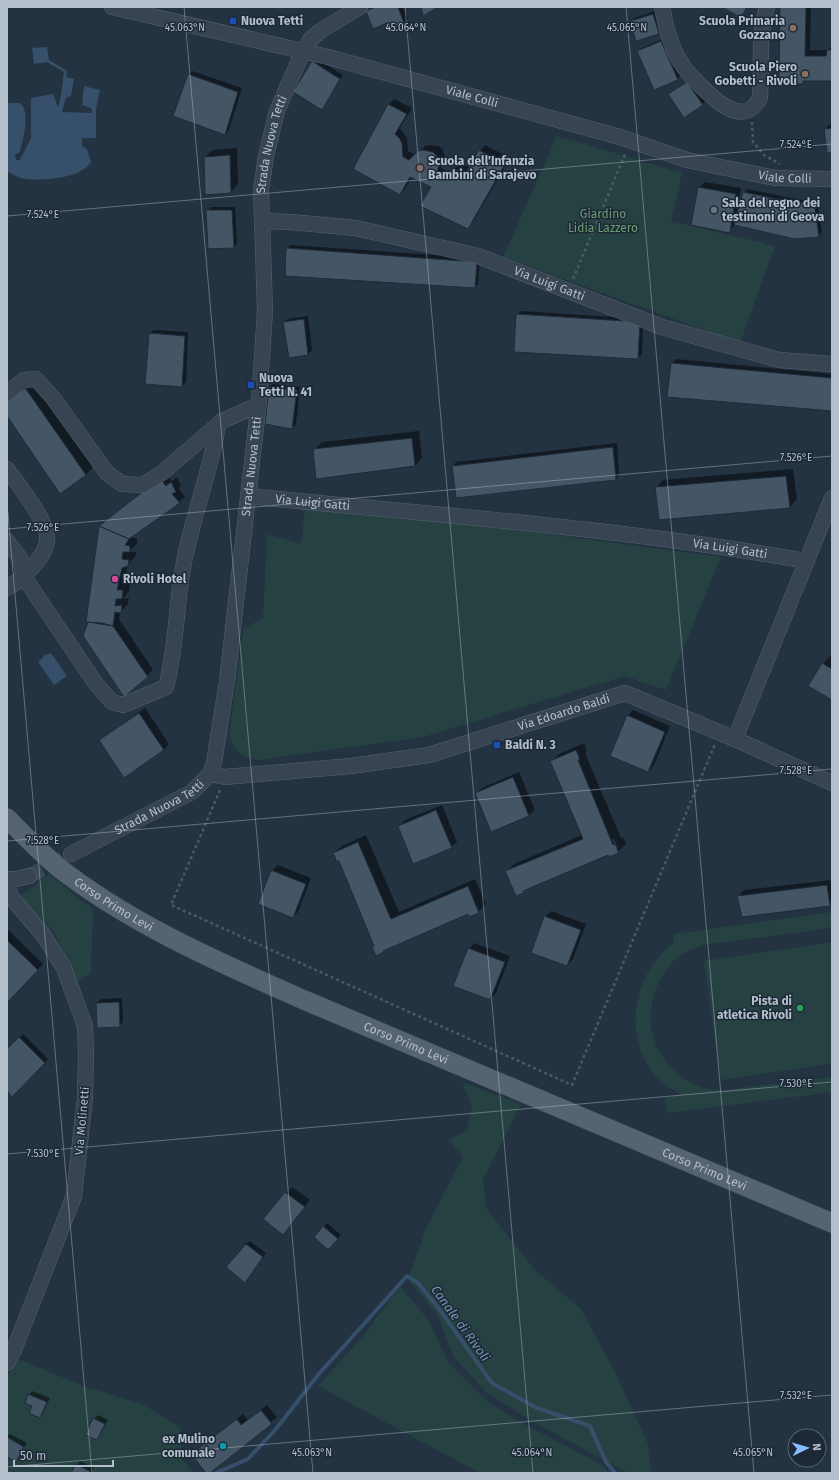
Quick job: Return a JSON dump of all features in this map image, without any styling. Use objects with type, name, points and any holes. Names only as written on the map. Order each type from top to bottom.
[{"type":"main road","name":"Corso Primo Levi","points":[[7,818],[42,853],[66,873],[94,893],[117,908],[200,953],[312,1003],[832,1223]]},
{"type":"street","name":"Viale Colli","points":[[112,7],[303,51],[631,141],[687,160],[775,178],[832,179]]},
{"type":"street","name":"Strada Nuova Tetti","points":[[71,854],[180,798],[202,784],[210,774],[217,750],[224,709],[258,405],[265,312],[262,179],[270,133],[277,110],[303,51],[310,40],[320,31],[360,7]]},
{"type":"street","points":[[662,7],[665,24],[679,59],[689,74],[721,103],[734,111],[743,112],[757,104],[760,97],[760,49],[763,22],[768,7]]},
{"type":"street","name":"Via Luigi Gatti","points":[[262,222],[291,222],[356,228],[478,256],[662,327],[779,360],[832,364]]},
{"type":"street","points":[[7,393],[24,380],[36,379],[53,398],[107,473],[122,484],[142,485],[162,473],[222,421],[258,405]]},
{"type":"street","points":[[7,541],[20,558],[24,577],[96,684],[112,702],[123,705],[166,687],[172,665],[182,572],[212,458],[218,425]]},
{"type":"street","points":[[7,469],[46,525],[47,541],[39,560],[24,577],[7,588]]},
{"type":"street","name":"Via Luigi Gatti","points":[[248,496],[444,515],[673,541],[806,561]]},
{"type":"street","points":[[735,739],[806,561],[827,526],[832,498]]},
{"type":"street","name":"Via Edoardo Baldi","points":[[210,774],[225,777],[351,766],[429,755],[625,693],[735,739],[832,783]]},
{"type":"street","points":[[7,879],[16,879],[29,876]]},
{"type":"street","name":"Via Molinetti","points":[[7,887],[12,898],[44,936],[64,968],[85,1026],[86,1098],[74,1196],[14,1350],[7,1363]]},
{"type":"path","points":[[752,108],[753,142],[764,155],[782,165]]},
{"type":"path","points":[[567,291],[631,141]]},
{"type":"path","points":[[225,777],[171,905],[572,1085],[720,733]]},
{"type":"green space","name":"Giardino Lidia Lazzero","points":[[557,136],[682,173],[671,221],[775,246],[740,343],[503,257]]},
{"type":"green space","points":[[306,502],[721,557],[666,690],[625,676],[423,737],[258,760],[239,753],[234,747],[229,736],[243,629],[263,618],[267,534],[301,544]]},
{"type":"green space","points":[[49,874],[93,910],[91,973],[78,982],[54,932],[18,898]]},
{"type":"green space","points":[[832,912],[832,928],[703,945],[684,953],[667,969],[659,983],[653,998],[651,1013],[652,1029],[656,1044],[663,1058],[677,1073],[696,1085],[717,1090],[730,1090],[832,1077],[832,1092],[667,1113],[665,1098],[681,1095],[667,1086],[654,1074],[644,1058],[638,1041],[635,1023],[641,987],[649,970],[660,955],[674,943],[673,934]]},
{"type":"green space","points":[[832,942],[832,1064],[721,1080],[704,961]]},
{"type":"green space","points":[[462,1082],[521,1104],[483,1180],[486,1208],[536,1271],[581,1309],[617,1376],[648,1444],[651,1473],[628,1473],[530,1420],[486,1392],[453,1356],[437,1314],[408,1280],[426,1228],[463,1157],[449,1140],[467,1130],[472,1107]]},
{"type":"green space","points":[[400,1286],[429,1321],[448,1362],[488,1402],[526,1425],[604,1466],[609,1473],[480,1473],[318,1386],[364,1335]]},
{"type":"green space","points":[[16,1358],[86,1387],[142,1404],[180,1427],[182,1459],[194,1473],[7,1473],[7,1377]]},
{"type":"water","points":[[47,47],[49,60],[67,71],[66,77],[74,79],[71,96],[66,98],[62,112],[92,113],[91,108],[82,105],[84,86],[100,90],[96,109],[96,138],[82,138],[82,146],[87,149],[91,162],[86,168],[69,176],[59,178],[38,180],[21,178],[7,171],[7,103],[20,103],[25,113],[26,119],[22,142],[19,153],[15,154],[16,160],[20,160],[31,138],[31,98],[53,94],[58,107],[60,99],[64,72],[47,62],[34,64],[32,48]]},
{"type":"water","points":[[51,653],[67,676],[54,685],[38,662],[43,658],[43,656]]},
{"type":"building","points":[[376,7],[398,7],[404,23],[390,29],[387,23],[373,29],[366,11]]},
{"type":"building","points":[[421,7],[438,7],[423,16]]},
{"type":"building","points":[[722,7],[747,7],[741,18]]},
{"type":"building","name":"Scuola Primaria Gozzano","points":[[780,7],[806,7],[805,56],[826,56],[827,50],[832,50],[832,81],[803,81],[803,84],[779,84]]},
{"type":"building","points":[[653,14],[659,34],[636,41],[630,21]]},
{"type":"building","points":[[661,41],[678,80],[654,90],[637,51]]},
{"type":"building","points":[[312,61],[340,79],[322,110],[293,92]]},
{"type":"building","points":[[188,74],[238,92],[225,135],[173,116]]},
{"type":"building","points":[[687,82],[703,105],[684,118],[668,94]]},
{"type":"building","points":[[388,104],[407,114],[395,134],[400,139],[402,144],[403,157],[409,160],[418,151],[423,150],[433,152],[437,156],[440,164],[436,174],[444,178],[449,172],[455,170],[466,172],[479,150],[505,164],[468,229],[420,206],[431,187],[410,177],[400,195],[353,169]]},
{"type":"building","points":[[832,128],[832,153],[827,153],[824,129]]},
{"type":"building","points":[[230,155],[231,193],[205,195],[204,157]]},
{"type":"building","name":"Sala del regno dei testimoni di Geova","points":[[698,187],[736,194],[730,233],[691,225]]},
{"type":"building","points":[[743,192],[797,203],[814,202],[819,237],[795,239],[734,225]]},
{"type":"building","points":[[206,210],[232,210],[234,248],[208,249]]},
{"type":"building","points":[[286,248],[477,262],[475,288],[285,276]]},
{"type":"building","points":[[516,314],[640,322],[638,359],[514,352]]},
{"type":"building","points":[[304,319],[308,355],[289,358],[283,322]]},
{"type":"building","points":[[149,333],[185,336],[182,387],[145,384]]},
{"type":"building","points":[[671,363],[832,378],[832,411],[667,397]]},
{"type":"building","points":[[269,387],[297,390],[292,429],[265,424]]},
{"type":"building","points":[[26,389],[86,475],[60,494],[7,416],[7,400],[13,394]]},
{"type":"building","points":[[412,438],[415,466],[316,479],[313,449]]},
{"type":"building","points":[[613,447],[616,480],[456,498],[452,466]]},
{"type":"building","points":[[786,476],[790,508],[659,520],[655,487]]},
{"type":"building","points":[[160,478],[166,486],[171,482],[176,492],[172,494],[180,503],[129,539],[99,526]]},
{"type":"building","points":[[99,526],[129,539],[125,545],[130,546],[130,552],[123,552],[122,559],[129,560],[128,566],[122,568],[117,590],[123,590],[122,599],[116,599],[115,606],[122,605],[121,613],[115,612],[113,626],[102,623],[86,622]]},
{"type":"building","points":[[88,622],[113,626],[148,677],[124,697],[83,636]]},
{"type":"building","points":[[822,663],[832,669],[832,700],[808,686]]},
{"type":"building","points":[[139,713],[164,750],[124,778],[99,740]]},
{"type":"building","points":[[627,715],[665,732],[648,772],[610,756]]},
{"type":"building","points":[[576,750],[580,759],[578,760],[613,845],[615,844],[619,853],[609,857],[608,855],[523,891],[524,893],[516,896],[505,871],[583,839],[550,761]]},
{"type":"building","points":[[513,777],[529,816],[491,832],[475,793]]},
{"type":"building","points":[[436,810],[452,848],[413,864],[398,826]]},
{"type":"building","points":[[358,842],[391,919],[468,886],[479,913],[469,917],[468,914],[383,951],[384,952],[376,956],[372,947],[374,946],[339,861],[337,862],[333,853]]},
{"type":"building","points":[[271,870],[306,884],[293,918],[258,904]]},
{"type":"building","points":[[827,885],[830,906],[742,917],[737,896]]},
{"type":"building","points":[[544,916],[581,930],[567,966],[531,953]]},
{"type":"building","points":[[7,940],[38,970],[7,1003]]},
{"type":"building","points":[[468,948],[505,962],[490,1000],[453,986]]},
{"type":"building","points":[[119,1002],[120,1027],[97,1028],[96,1003]]},
{"type":"building","points":[[19,1037],[45,1063],[12,1097],[7,1091],[7,1049]]},
{"type":"building","points":[[285,1192],[305,1207],[283,1235],[263,1219]]},
{"type":"building","points":[[323,1226],[338,1239],[328,1250],[314,1237]]},
{"type":"building","points":[[246,1244],[263,1257],[245,1283],[226,1267]]},
{"type":"building","points":[[28,1394],[47,1402],[40,1418],[29,1413],[32,1406],[25,1403]]},
{"type":"building","name":"ex Mulino comunale","points":[[261,1410],[272,1424],[210,1473],[206,1473],[191,1454],[237,1419],[241,1425]]},
{"type":"building","points":[[93,1418],[105,1424],[97,1440],[85,1435]]},
{"type":"building","points":[[7,1437],[24,1447],[16,1462],[7,1457]]},
{"type":"building","points":[[76,1464],[91,1472],[71,1473]]},
{"type":"waterway","name":"Canale di Rivoli","points":[[216,1473],[248,1459],[276,1429],[318,1375],[407,1276],[418,1283],[440,1310],[492,1383],[537,1408],[590,1426],[606,1462],[615,1473]]},
{"type":"tunnel","points":[[29,876],[71,854]]},
{"type":"place","name":"Nuova Tetti","points":[[233,21]]},
{"type":"place","name":"Scuola Primaria Gozzano","points":[[793,28]]},
{"type":"place","name":"Scuola Piero Gobetti - Rivoli","points":[[805,74]]},
{"type":"place","name":"Scuola dell'Infanzia Bambini di Sarajevo","points":[[420,168]]},
{"type":"place","name":"Sala del regno dei testimoni di Geova","points":[[714,210]]},
{"type":"place","name":"Nuova Tetti N. 41","points":[[251,385]]},
{"type":"place","name":"Rivoli Hotel","points":[[115,579]]},
{"type":"place","name":"Baldi N. 3","points":[[497,745]]},
{"type":"place","name":"Pista di atletica Rivoli","points":[[800,1008]]},
{"type":"place","name":"ex Mulino comunale","points":[[223,1446]]}]
